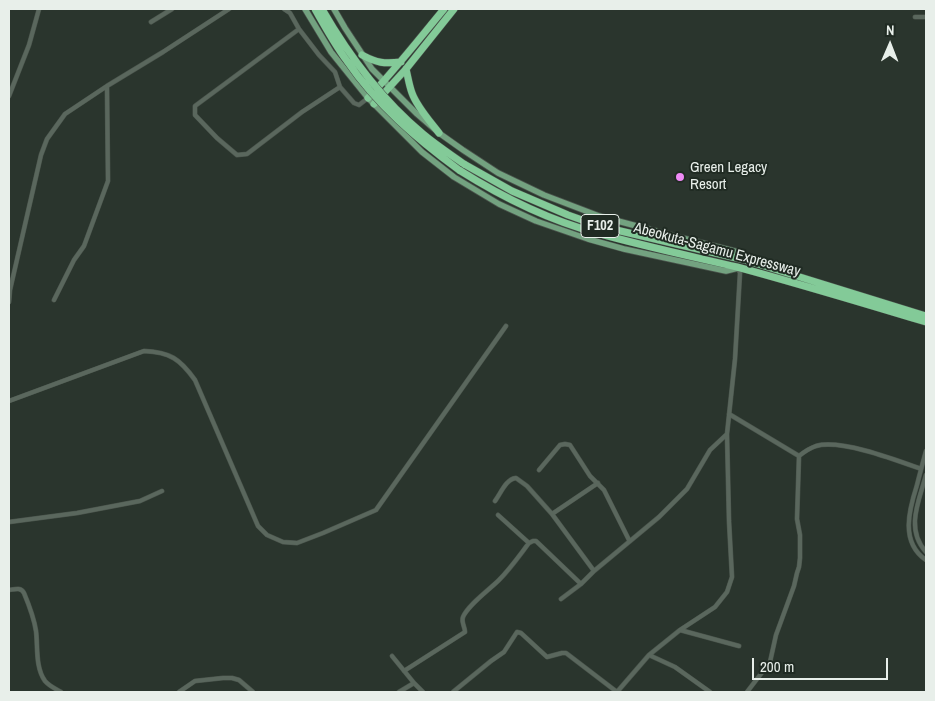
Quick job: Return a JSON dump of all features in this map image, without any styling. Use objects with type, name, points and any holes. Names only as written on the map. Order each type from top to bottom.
[{"type":"highway","name":"Abeokuta-Sagamu Expressway","points":[[315,9],[348,63],[388,110],[419,139],[462,167],[512,192],[591,223],[745,260],[926,316]]},
{"type":"highway","name":"Abeokuta-Sagamu Expressway","points":[[322,9],[352,58],[387,99],[424,134],[485,186],[510,200],[563,222],[596,233],[738,268],[926,322]]},
{"type":"highway","points":[[368,98],[444,9]]},
{"type":"highway","points":[[374,104],[406,69],[454,9]]},
{"type":"highway","points":[[362,55],[381,63],[400,62]]},
{"type":"highway","points":[[406,69],[412,94],[439,133]]},
{"type":"main road","points":[[305,9],[331,52],[368,98],[422,152],[454,177],[499,204],[536,221],[588,239],[726,271],[738,268]]},
{"type":"main road","points":[[334,9],[372,69],[439,133],[498,173],[544,195],[599,216],[738,252],[745,260]]},
{"type":"street","points":[[9,96],[29,46],[39,9]]},
{"type":"street","points":[[151,22],[172,9]]},
{"type":"street","points":[[9,302],[10,290],[41,155],[47,139],[65,114],[229,9]]},
{"type":"street","points":[[284,9],[290,13],[299,29],[335,72],[340,86],[354,103],[360,105],[368,98]]},
{"type":"street","points":[[915,17],[926,17]]},
{"type":"street","points":[[299,29],[195,106],[195,115],[237,155],[247,154],[340,86]]},
{"type":"street","points":[[54,300],[74,260],[84,246],[108,180],[106,86]]},
{"type":"street","points":[[453,692],[504,652],[517,632],[521,633],[547,657],[566,653],[617,692],[649,655],[680,630],[715,606],[727,592],[732,577],[727,434],[735,359],[740,273],[738,268]]},
{"type":"street","points":[[9,401],[144,351],[159,352],[174,358],[185,366],[195,380],[258,526],[267,536],[283,542],[297,543],[376,510],[506,326]]},
{"type":"street","points":[[730,414],[799,456]]},
{"type":"street","points":[[561,599],[581,584],[629,540],[659,517],[687,489],[710,450],[727,434]]},
{"type":"street","points":[[540,470],[560,445],[566,444],[570,446],[590,476],[604,490],[629,540]]},
{"type":"street","points":[[799,456],[808,449],[817,446],[839,445],[880,454],[921,469]]},
{"type":"street","points":[[926,451],[908,519],[912,544],[920,556],[926,560]]},
{"type":"street","points":[[747,692],[770,662],[776,636],[799,567],[800,535],[797,519],[799,456]]},
{"type":"street","points":[[926,475],[914,520],[916,537],[926,552]]},
{"type":"street","points":[[495,501],[509,480],[516,478],[527,486],[552,514],[594,571]]},
{"type":"street","points":[[552,514],[598,483]]},
{"type":"street","points":[[9,522],[77,513],[140,501],[162,491]]},
{"type":"street","points":[[498,514],[529,543]]},
{"type":"street","points":[[404,671],[464,632],[462,617],[499,579],[529,543],[533,541],[536,540],[581,584]]},
{"type":"street","points":[[9,590],[19,588],[24,593],[36,631],[41,672],[45,681],[61,692]]},
{"type":"street","points":[[680,630],[739,646]]},
{"type":"street","points":[[649,655],[675,667],[710,692]]},
{"type":"street","points":[[392,656],[423,692]]},
{"type":"street","points":[[179,692],[195,681],[222,678],[239,680],[253,692]]},
{"type":"street","points":[[399,692],[414,683]]},
{"type":"place","name":"Green Legacy Resort","points":[[680,177]]}]
